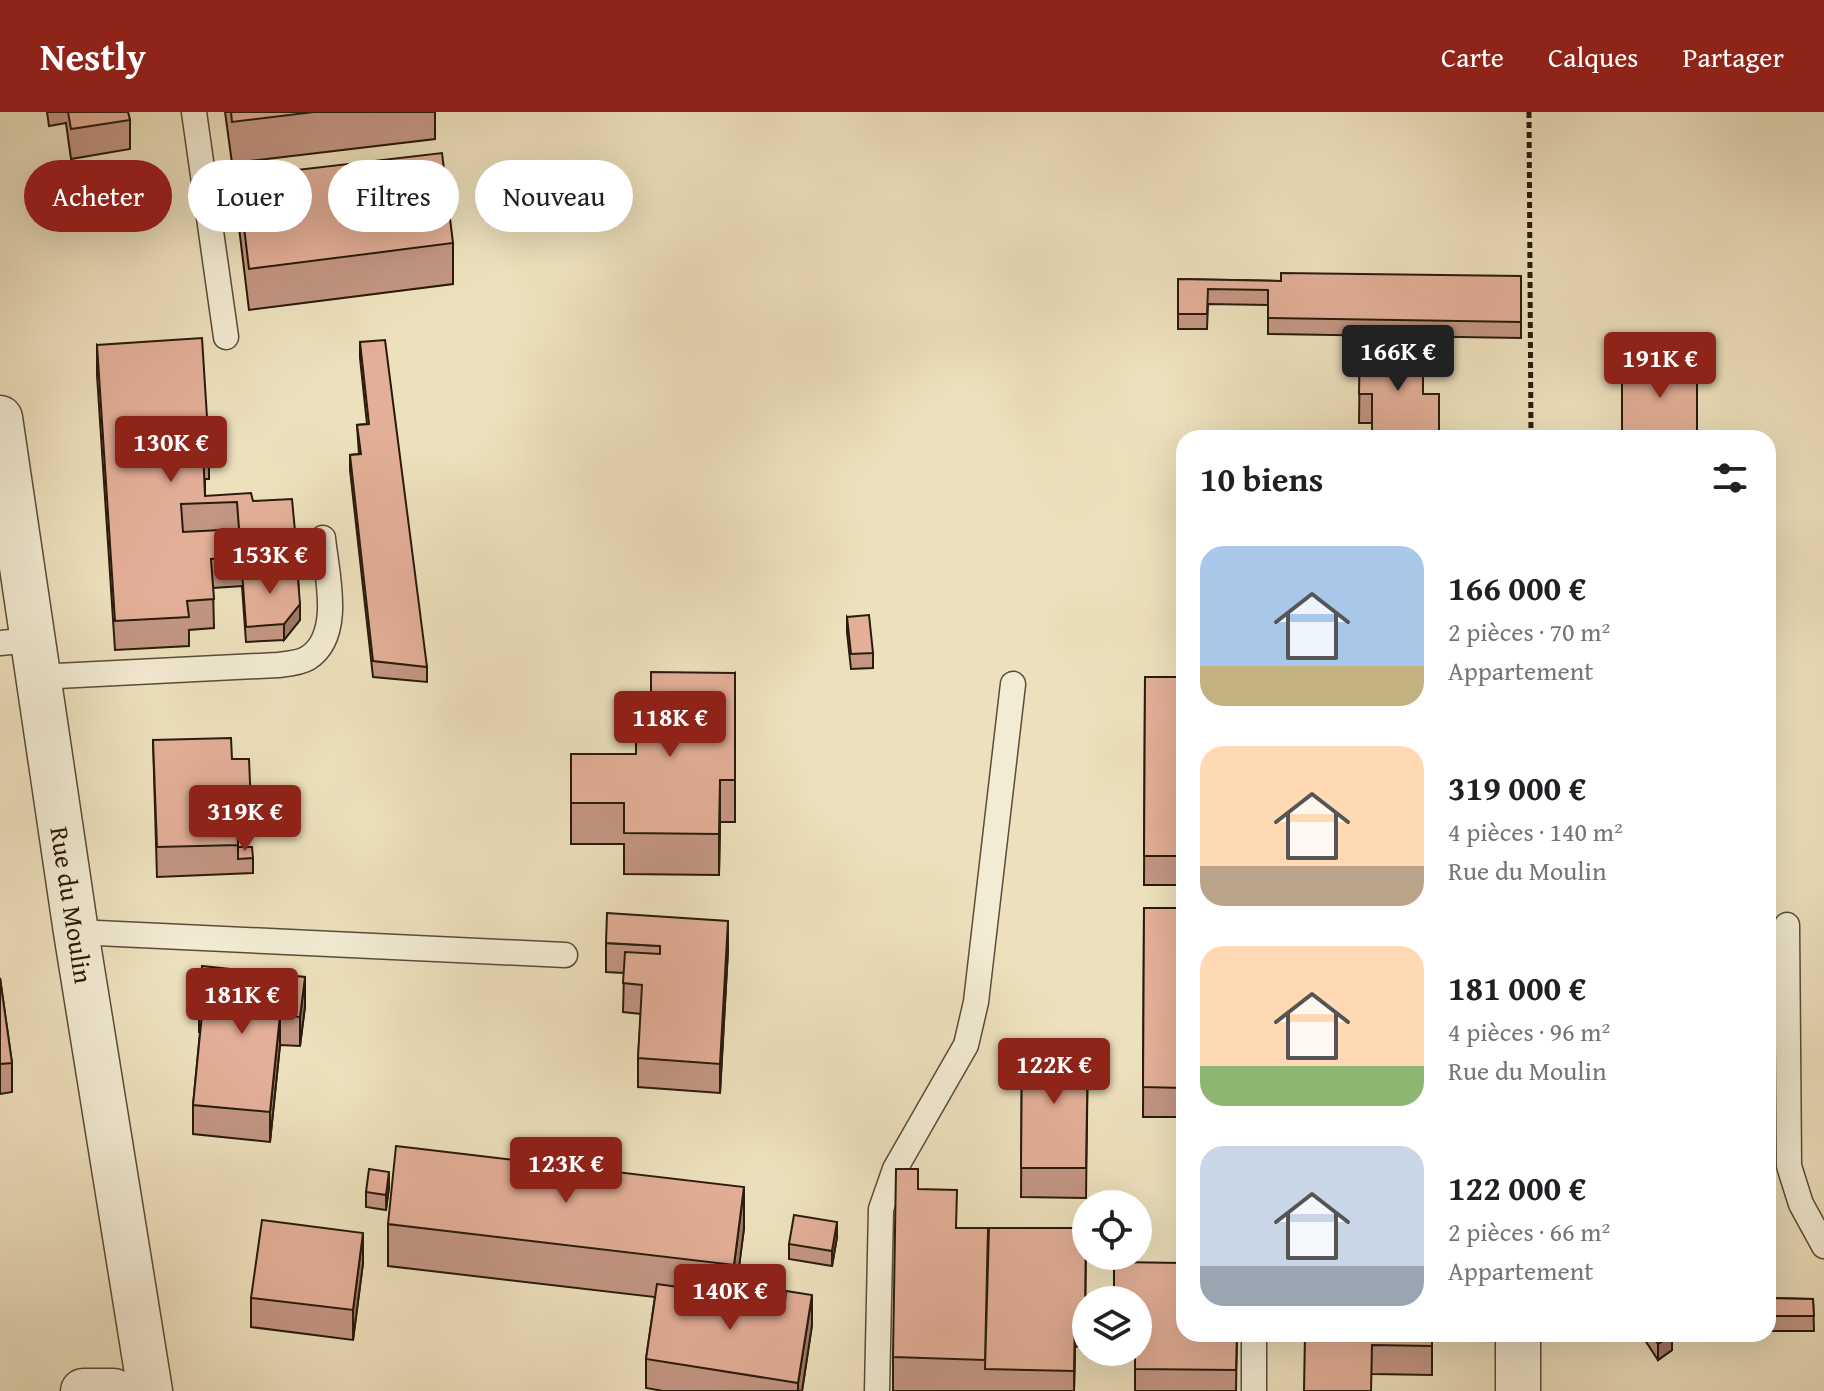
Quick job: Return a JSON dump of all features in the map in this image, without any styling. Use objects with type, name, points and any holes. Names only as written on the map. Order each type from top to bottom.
[{"type":"street","name":"Rue du Moulin","points":[[0,418],[23,653],[76,932],[150,1391]]},
{"type":"street","points":[[1518,1342],[1518,1391]]},
{"type":"street","points":[[83,1391],[114,1391]]},
{"type":"lane","points":[[194,112],[226,337]]},
{"type":"lane","points":[[23,653],[278,665],[309,658],[329,621],[323,538]]},
{"type":"lane","points":[[877,1391],[881,1209],[895,1169],[956,1066],[969,1034],[1013,684]]},
{"type":"lane","points":[[1787,925],[1789,1166],[1801,1204],[1824,1246]]},
{"type":"lane","points":[[76,932],[565,955]]},
{"type":"lane","points":[[1254,1342],[1254,1391]]},
{"type":"path","points":[[1529,112],[1531,430]]},
{"type":"building","points":[[68,112],[128,112],[130,120],[71,129]]},
{"type":"building","points":[[231,112],[314,112],[232,122]]},
{"type":"building","points":[[442,153],[443,160],[382,160]]},
{"type":"building","points":[[328,166],[328,232],[452,232],[453,243],[249,269],[245,232],[312,232],[312,168]]},
{"type":"building","points":[[1281,273],[1521,276],[1521,322],[1268,318],[1268,290],[1208,289],[1207,314],[1178,314],[1178,279],[1281,281]]},
{"type":"building","points":[[202,338],[209,449],[203,449],[205,496],[251,493],[253,501],[292,499],[297,553],[211,559],[214,599],[187,601],[189,617],[115,621],[97,345]],"holes":[[[237,502],[239,529],[183,532],[181,504]]]},
{"type":"building","points":[[385,340],[427,667],[373,661],[350,455],[361,454],[357,425],[369,424],[360,342]]},
{"type":"building","points":[[1360,346],[1423,346],[1423,394],[1439,394],[1439,430],[1372,430],[1372,394],[1359,394]]},
{"type":"building","points":[[1622,361],[1697,361],[1697,430],[1622,430]]},
{"type":"building","points":[[297,567],[300,604],[284,624],[246,627],[242,571]]},
{"type":"building","points":[[869,615],[873,653],[851,654],[847,617]]},
{"type":"building","points":[[651,672],[735,673],[735,780],[720,780],[719,834],[624,833],[624,803],[571,803],[571,754],[636,754],[636,736],[651,736]]},
{"type":"building","points":[[1145,677],[1176,677],[1176,856],[1144,856]]},
{"type":"building","points":[[231,738],[232,759],[249,759],[251,806],[237,807],[238,845],[157,847],[153,740]]},
{"type":"building","points":[[238,847],[252,847],[253,858],[238,859]]},
{"type":"building","points":[[1144,908],[1176,908],[1176,1088],[1143,1087]]},
{"type":"building","points":[[607,913],[728,921],[720,1064],[638,1058],[642,985],[623,983],[625,952],[660,954],[660,946],[606,943]]},
{"type":"building","points":[[202,966],[305,977],[300,1017],[280,1015],[270,1112],[193,1105],[203,1004],[199,1003]]},
{"type":"building","points":[[0,978],[12,1063],[0,1064]]},
{"type":"building","points":[[1022,1043],[1088,1045],[1086,1168],[1021,1168]]},
{"type":"building","points":[[396,1146],[744,1187],[734,1265],[388,1224]]},
{"type":"building","points":[[369,1169],[389,1172],[386,1195],[366,1192]]},
{"type":"building","points":[[896,1169],[918,1169],[918,1189],[957,1190],[956,1228],[988,1228],[985,1360],[893,1357]]},
{"type":"building","points":[[794,1215],[837,1222],[832,1251],[789,1244]]},
{"type":"building","points":[[262,1220],[363,1233],[353,1310],[251,1298]]},
{"type":"building","points":[[989,1228],[1072,1228],[1072,1270],[1086,1270],[1085,1286],[1072,1286],[1074,1371],[985,1369]]},
{"type":"building","points":[[1152,1263],[1176,1263],[1176,1342],[1237,1342],[1236,1370],[1135,1369],[1135,1366],[1152,1366],[1152,1286],[1114,1286],[1114,1270],[1152,1270]]},
{"type":"building","points":[[657,1284],[785,1302],[786,1291],[812,1295],[798,1383],[646,1359]]},
{"type":"building","points":[[1776,1298],[1813,1299],[1814,1316],[1776,1316]]},
{"type":"building","points":[[1305,1342],[1432,1342],[1432,1346],[1372,1345],[1371,1391],[1304,1391]]}]
